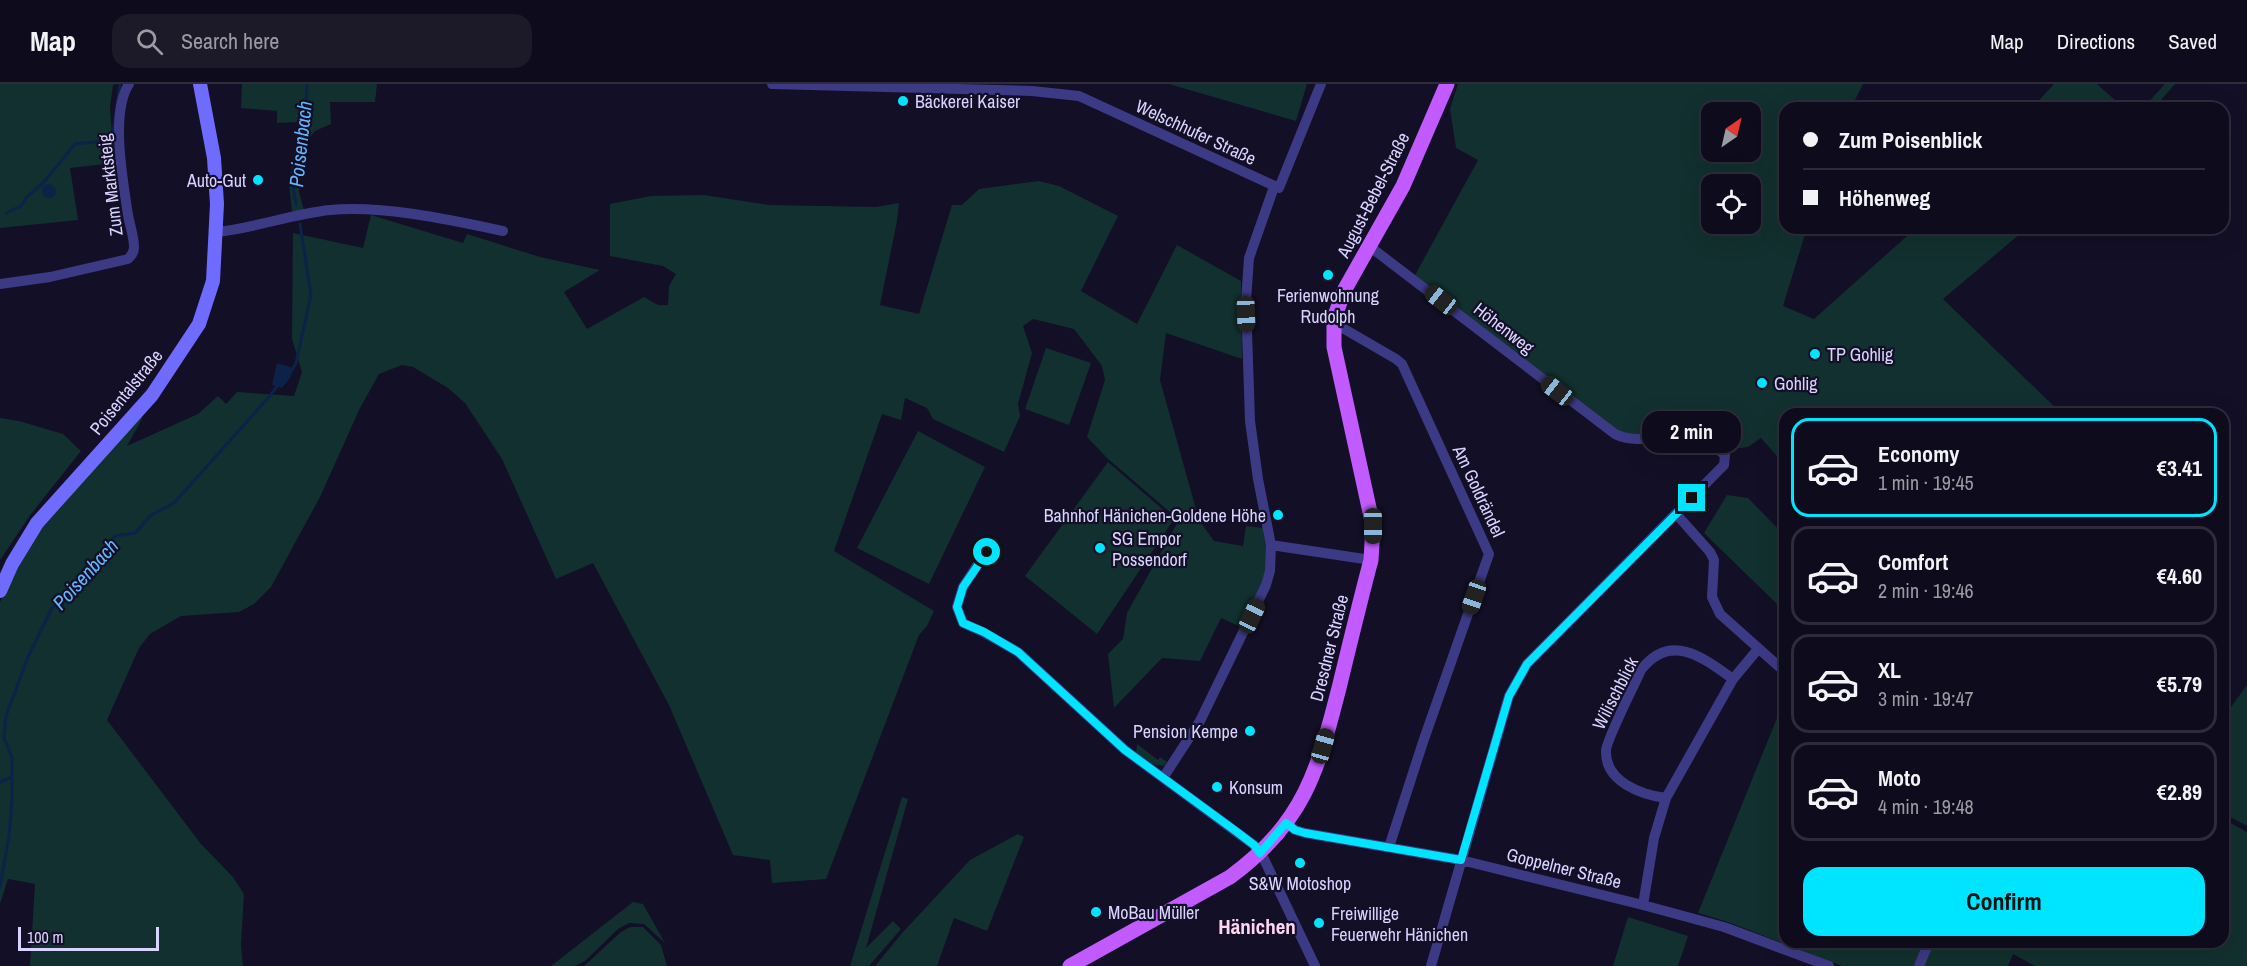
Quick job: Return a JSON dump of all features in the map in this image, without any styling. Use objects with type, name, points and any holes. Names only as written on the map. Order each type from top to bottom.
[{"type":"main road","name":"Poisentalstraße","points":[[0,591],[12,564],[37,523],[152,395],[199,324],[213,281],[217,232],[214,158],[200,84]]},
{"type":"main road","name":"August-Bebel-Straße","points":[[1334,323],[1336,310],[1345,290],[1403,186],[1446,84]]},
{"type":"main road","name":"Dresdner Straße","points":[[1070,966],[1230,877],[1260,853],[1286,823],[1308,788],[1319,762],[1371,560],[1373,526],[1334,347],[1334,323]]},
{"type":"street","name":"Zum Marktsteig","points":[[0,284],[60,275],[128,260],[133,254],[118,113],[122,94],[129,84]]},
{"type":"street","name":"Welschhufer Straße","points":[[772,84],[1033,88],[1079,96],[1274,187]]},
{"type":"street","points":[[1163,778],[1196,729],[1266,585],[1270,571],[1271,545],[1250,422],[1246,301],[1250,258],[1274,187],[1279,189],[1321,84]]},
{"type":"street","points":[[217,232],[331,210],[431,216],[503,231]]},
{"type":"street","name":"Höhenweg","points":[[1369,246],[1615,434],[1629,438],[1695,437],[1709,441],[1725,455],[1724,465],[1527,664],[1516,680],[1509,696],[1431,966]]},
{"type":"street","name":"Am Goldrändel","points":[[1334,323],[1402,364],[1490,554],[1423,742],[1389,847]]},
{"type":"street","points":[[1677,515],[1710,552],[1714,560],[1712,597],[1720,614],[1779,667]]},
{"type":"street","points":[[1271,545],[1371,560]]},
{"type":"street","points":[[987,552],[963,587],[957,607],[963,623],[984,632],[1018,652],[1102,731],[1254,845],[1315,966]]},
{"type":"street","points":[[1643,905],[1654,838],[1666,798],[1733,679],[1758,649]]},
{"type":"street","name":"Wilischblick","points":[[1666,798],[1650,796],[1620,781],[1609,765],[1605,750],[1641,670],[1650,659],[1661,652],[1689,651],[1733,679]]},
{"type":"street","name":"Goppelner Straße","points":[[1286,823],[1295,830],[1305,833],[1461,860],[1643,905],[1724,927],[1779,947]]},
{"type":"street","name":"Goppelner Straße","points":[[1781,948],[1829,966]]},
{"type":"street","points":[[1919,966],[1926,948]]},
{"type":"green space","points":[[0,84],[117,84],[113,85],[110,107],[114,163],[70,168],[78,220],[0,228]]},
{"type":"green space","points":[[242,84],[377,84],[375,102],[330,102],[331,124],[315,131],[307,141],[299,192],[304,210],[292,212],[289,183],[300,122],[277,123],[277,111],[241,108]]},
{"type":"green space","points":[[1169,84],[1307,84],[1296,121]]},
{"type":"green space","points":[[1458,84],[1863,84],[1854,102],[1779,102],[1779,234],[1805,234],[1783,306],[1814,319],[1909,234],[2020,234],[1943,299],[2056,408],[1779,408],[1779,458],[1761,438],[1748,447],[1725,450],[1710,439],[1627,436],[1617,432],[1414,277],[1478,160],[1456,148],[1450,109]]},
{"type":"green space","points":[[2054,84],[2097,84],[2117,102],[2038,102]]},
{"type":"green space","points":[[2165,84],[2175,84],[2159,102],[2148,102]]},
{"type":"green space","points":[[1039,181],[1059,186],[1118,216],[1081,291],[1137,324],[1177,245],[1241,281],[1242,359],[1166,333],[1160,380],[1199,520],[1214,541],[1243,546],[1246,526],[1263,528],[1266,548],[1267,561],[1264,578],[1241,627],[1221,618],[1200,661],[1162,658],[1114,708],[1108,654],[1123,639],[1127,613],[1179,520],[1107,458],[1087,437],[1105,380],[1102,366],[1074,329],[1033,319],[1023,326],[1032,353],[1018,404],[1020,416],[1004,452],[933,419],[927,408],[905,398],[901,420],[882,414],[834,551],[934,611],[927,626],[919,635],[826,879],[772,883],[770,860],[733,855],[669,705],[593,563],[556,579],[502,459],[465,403],[448,388],[413,367],[402,365],[379,374],[360,408],[320,497],[271,587],[254,604],[239,612],[181,616],[150,634],[139,648],[107,720],[201,844],[233,877],[244,894],[241,945],[243,966],[30,966],[35,884],[8,879],[0,904],[0,602],[43,524],[142,414],[142,419],[127,446],[198,414],[218,396],[226,404],[237,392],[294,396],[302,372],[292,339],[293,233],[363,248],[371,215],[463,243],[467,234],[540,257],[600,270],[564,292],[587,329],[644,297],[658,305],[668,305],[669,286],[676,274],[663,266],[610,256],[610,204],[651,196],[704,195],[769,205],[876,207],[899,203],[880,305],[919,314],[952,205],[962,205],[979,189]]},
{"type":"green space","points":[[1046,348],[1091,363],[1069,425],[1025,409]]},
{"type":"green space","points":[[0,418],[63,434],[81,451],[31,514],[0,560]]},
{"type":"green space","points":[[918,431],[985,467],[929,584],[857,548]]},
{"type":"green space","name":"SG Empor Possendorf","points":[[1108,462],[1174,519],[1097,634],[1025,576]]},
{"type":"green space","points":[[1727,495],[1748,498],[1779,530],[1779,606],[1704,533]]},
{"type":"green space","points":[[2247,685],[2247,826],[2229,816],[2229,710]]},
{"type":"green space","points":[[1777,718],[1779,720],[1779,942],[1698,913]]},
{"type":"green space","points":[[1137,744],[1158,760],[1160,757],[1167,762],[1164,766],[1153,764],[1136,753]]},
{"type":"green space","points":[[902,797],[908,799],[866,948],[893,921],[901,929],[869,966],[850,966]]},
{"type":"green space","points":[[2229,822],[2247,832],[2247,966],[2035,966],[2013,954],[2008,966],[1919,966],[1926,948],[2229,948]]},
{"type":"green space","points":[[1018,834],[1024,837],[987,931],[954,918],[937,966],[875,966],[903,932],[970,860]]},
{"type":"green space","points":[[633,902],[643,904],[665,943],[644,924],[629,923],[618,929],[585,961],[575,966],[551,966]]},
{"type":"green space","points":[[1628,917],[1688,936],[1678,966],[1613,966]]},
{"type":"green space","points":[[630,927],[643,927],[661,945],[667,966],[584,966],[621,932]]},
{"type":"green space","points":[[1795,948],[1922,948],[1914,966],[1842,966]]},
{"type":"water","points":[[49,184],[54,186],[56,191],[54,196],[49,198],[44,196],[42,191],[44,186]]},
{"type":"water","points":[[277,363],[294,368],[282,388],[272,385]]},
{"type":"waterway","points":[[6,213],[21,206],[75,144],[112,140],[120,84]]},
{"type":"waterway","name":"Poisenbach","points":[[296,205],[293,187],[305,122],[307,84]]},
{"type":"waterway","name":"Poisenbach","points":[[292,370],[296,363],[311,295],[300,224]]},
{"type":"waterway","name":"Poisenbach","points":[[0,887],[9,836],[12,801],[12,757],[4,738],[6,716],[28,657],[52,608],[89,572],[115,536],[135,533],[151,515],[174,503],[279,384]]},
{"type":"waterway","points":[[0,782],[12,777]]},
{"type":"place","name":"Bäckerei Kaiser","points":[[903,101]]},
{"type":"place","name":"Auto-Gut","points":[[258,180]]},
{"type":"place","name":"Ferienwohnung Rudolph","points":[[1328,275]]},
{"type":"place","name":"TP Gohlig","points":[[1815,354]]},
{"type":"place","name":"Gohlig","points":[[1762,383]]},
{"type":"place","name":"Bahnhof Hänichen-Goldene Höhe","points":[[1278,515]]},
{"type":"place","name":"SG Empor Possendorf","points":[[1100,548]]},
{"type":"place","name":"Pension Kempe","points":[[1250,731]]},
{"type":"place","name":"Konsum","points":[[1217,787]]},
{"type":"place","name":"S&W Motoshop","points":[[1300,863]]},
{"type":"place","name":"MoBau Müller","points":[[1096,912]]},
{"type":"place","name":"Freiwillige Feuerwehr Hänichen","points":[[1319,923]]},
{"type":"district","name":"Hänichen","points":[[1257,926]]},
{"type":"route","points":[[987,552],[963,587],[957,607],[963,623],[984,632],[1018,652],[1102,731],[1254,845],[1260,853],[1286,823],[1295,830],[1305,833],[1461,860],[1509,696],[1516,680],[1527,664],[1692,498]]}]
